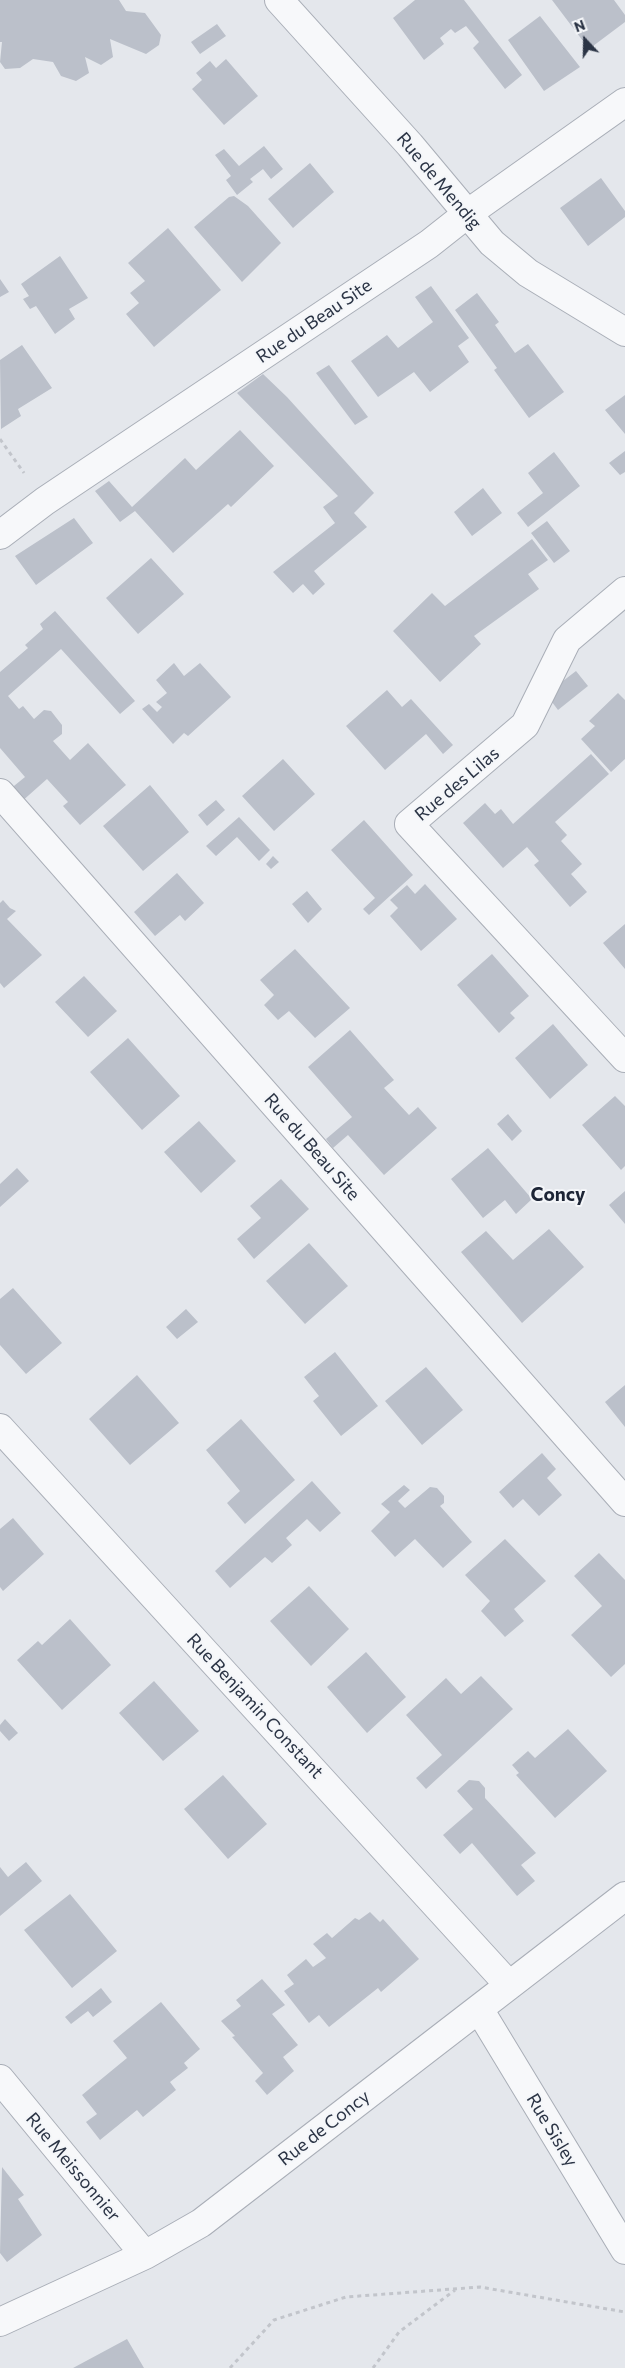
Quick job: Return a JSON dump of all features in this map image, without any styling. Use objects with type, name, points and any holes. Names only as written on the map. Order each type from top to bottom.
[{"type":"street","name":"Rue de Mendig","points":[[279,0],[404,138],[492,243],[528,272],[625,332]]},
{"type":"street","name":"Rue du Beau Site","points":[[0,534],[44,502],[429,244],[467,214],[625,102]]},
{"type":"street","name":"Rue des Lilas","points":[[625,591],[567,640],[525,725],[409,824],[625,1058]]},
{"type":"street","name":"Rue du Beau Site","points":[[0,793],[625,1502]]},
{"type":"street","name":"Rue Benjamin Constant","points":[[0,1428],[482,1953],[509,1985]]},
{"type":"street","name":"Rue de Concy","points":[[0,2322],[145,2255],[201,2222],[625,1896]]},
{"type":"street","name":"Rue Sisley","points":[[479,2009],[625,2250]]},
{"type":"street","name":"Rue Meissonnier","points":[[0,2079],[145,2255]]},
{"type":"path","points":[[0,439],[44,502]]},
{"type":"path","points":[[230,2368],[274,2320],[346,2297],[480,2287],[625,2312]]},
{"type":"path","points":[[373,2368],[399,2332],[456,2289]]},
{"type":"building","points":[[0,0],[119,0],[126,11],[145,13],[161,35],[159,45],[146,54],[110,39],[113,57],[101,65],[85,57],[89,73],[76,81],[61,76],[53,62],[33,59],[20,68],[5,69],[0,62],[2,42],[0,42]]},
{"type":"building","points":[[415,0],[464,0],[522,75],[505,89],[473,48],[479,42],[466,26],[455,33],[451,29],[440,38],[444,44],[424,60],[393,18]]},
{"type":"building","points":[[552,0],[614,0],[625,15],[625,22],[589,49]]},
{"type":"building","points":[[540,16],[580,67],[544,91],[508,40]]},
{"type":"building","points":[[217,24],[226,36],[200,54],[191,42]]},
{"type":"building","points":[[226,59],[258,96],[224,125],[192,89],[202,80],[196,73],[210,61],[216,68]]},
{"type":"building","points":[[264,146],[283,169],[271,179],[263,169],[250,179],[253,182],[237,195],[226,180],[231,176],[215,155],[224,149],[239,166]]},
{"type":"building","points":[[310,163],[334,192],[293,228],[268,199]]},
{"type":"building","points":[[601,178],[625,211],[625,217],[588,246],[560,208]]},
{"type":"building","points":[[234,196],[248,206],[281,243],[242,282],[194,227],[229,197]]},
{"type":"building","points":[[168,228],[221,290],[154,347],[126,314],[139,303],[130,293],[145,281],[128,263]]},
{"type":"building","points":[[60,256],[88,298],[69,309],[75,319],[55,334],[36,306],[30,309],[23,299],[29,296],[21,284]]},
{"type":"building","points":[[0,279],[9,292],[0,297]]},
{"type":"building","points":[[431,286],[469,338],[458,346],[469,362],[430,392],[414,372],[378,397],[351,361],[387,335],[398,348],[433,322],[415,297]]},
{"type":"building","points":[[477,293],[499,322],[495,325],[515,353],[528,344],[564,392],[529,418],[494,370],[497,368],[455,310]]},
{"type":"building","points":[[22,345],[52,388],[18,409],[21,416],[1,429],[0,360]]},
{"type":"building","points":[[329,365],[368,417],[355,425],[316,373]]},
{"type":"building","points":[[263,374],[287,397],[374,493],[354,513],[367,527],[314,571],[325,584],[313,595],[303,584],[293,593],[273,572],[335,523],[323,507],[338,496],[237,393]]},
{"type":"building","points":[[625,395],[625,434],[605,410]]},
{"type":"building","points":[[240,430],[274,466],[231,507],[228,504],[173,553],[135,511],[120,522],[95,491],[109,481],[132,507],[185,458],[196,470]]},
{"type":"building","points":[[625,451],[625,472],[620,475],[609,463]]},
{"type":"building","points":[[554,452],[580,486],[528,527],[517,513],[543,493],[528,473]]},
{"type":"building","points":[[483,488],[502,513],[472,536],[454,512]]},
{"type":"building","points":[[74,518],[93,543],[36,585],[15,556]]},
{"type":"building","points":[[547,521],[570,551],[554,563],[531,533]]},
{"type":"building","points":[[532,539],[548,560],[528,574],[539,589],[474,636],[481,644],[440,682],[393,631],[432,593],[445,606]]},
{"type":"building","points":[[151,558],[184,594],[138,634],[106,598]]},
{"type":"building","points":[[55,611],[135,701],[120,714],[61,649],[8,696],[19,709],[23,706],[34,719],[44,710],[51,711],[62,725],[62,734],[53,741],[70,760],[88,743],[126,785],[80,825],[63,806],[68,802],[47,779],[20,803],[9,790],[25,777],[0,748],[0,672],[28,648],[25,645],[43,629],[40,624]]},
{"type":"building","points":[[174,663],[184,676],[200,663],[231,697],[188,736],[184,733],[173,744],[142,709],[149,704],[157,712],[162,707],[156,702],[167,693],[156,680]]},
{"type":"building","points":[[576,671],[588,686],[558,710],[546,694]]},
{"type":"building","points":[[387,690],[402,707],[411,699],[453,745],[443,754],[426,734],[385,770],[346,726]]},
{"type":"building","points":[[618,693],[625,700],[625,759],[611,772],[581,739],[595,726],[589,721]]},
{"type":"building","points":[[591,754],[609,774],[555,822],[567,835],[561,841],[582,864],[571,874],[587,892],[570,907],[534,865],[539,861],[527,847],[503,868],[463,823],[485,803],[495,814],[501,809],[513,824]]},
{"type":"building","points":[[283,759],[315,794],[274,831],[242,796]]},
{"type":"building","points":[[150,785],[189,832],[143,871],[103,826]]},
{"type":"building","points":[[216,800],[225,810],[207,826],[198,815]]},
{"type":"building","points":[[239,817],[270,850],[259,861],[237,837],[216,856],[206,846]]},
{"type":"building","points":[[364,820],[413,875],[369,915],[363,909],[375,898],[331,850]]},
{"type":"building","points":[[273,856],[279,862],[271,869],[266,864]]},
{"type":"building","points":[[177,873],[204,903],[185,921],[180,915],[155,936],[134,912]]},
{"type":"building","points":[[425,884],[457,919],[421,951],[390,916],[398,908],[390,900],[407,885],[415,894]]},
{"type":"building","points":[[307,891],[322,909],[308,923],[292,904]]},
{"type":"building","points":[[3,900],[10,908],[16,911],[7,919],[42,955],[4,988],[0,983],[0,903]]},
{"type":"building","points":[[625,924],[625,969],[603,943]]},
{"type":"building","points":[[295,949],[350,1008],[315,1038],[289,1011],[278,1020],[264,1005],[274,995],[260,980]]},
{"type":"building","points":[[492,954],[529,996],[510,1013],[515,1018],[499,1033],[457,985]]},
{"type":"building","points":[[84,976],[117,1011],[88,1037],[55,1002]]},
{"type":"building","points":[[553,1024],[588,1065],[550,1099],[515,1058]]},
{"type":"building","points":[[350,1030],[394,1080],[384,1088],[409,1115],[418,1107],[437,1128],[384,1175],[348,1135],[333,1148],[326,1139],[352,1117],[308,1067]]},
{"type":"building","points":[[128,1038],[180,1096],[142,1130],[90,1072]]},
{"type":"building","points":[[615,1096],[625,1106],[625,1166],[621,1170],[582,1125]]},
{"type":"building","points":[[508,1114],[522,1131],[512,1141],[497,1124]]},
{"type":"building","points":[[199,1121],[236,1161],[201,1193],[164,1152]]},
{"type":"building","points":[[488,1148],[532,1199],[516,1214],[505,1200],[483,1218],[451,1179]]},
{"type":"building","points":[[17,1168],[29,1181],[0,1207],[0,1184]]},
{"type":"building","points":[[281,1179],[309,1209],[254,1259],[237,1239],[261,1218],[250,1206]]},
{"type":"building","points":[[625,1191],[625,1224],[609,1205]]},
{"type":"building","points":[[549,1229],[584,1267],[522,1323],[461,1252],[486,1231],[513,1260]]},
{"type":"building","points":[[309,1243],[348,1286],[305,1324],[266,1281]]},
{"type":"building","points":[[13,1288],[62,1343],[26,1374],[0,1345],[0,1299]]},
{"type":"building","points":[[186,1309],[198,1322],[177,1339],[166,1327]]},
{"type":"building","points":[[335,1352],[378,1406],[341,1436],[313,1401],[319,1396],[304,1377]]},
{"type":"building","points":[[426,1367],[463,1410],[422,1445],[385,1401]]},
{"type":"building","points":[[137,1375],[179,1423],[130,1465],[89,1419]]},
{"type":"building","points":[[625,1385],[625,1427],[605,1402]]},
{"type":"building","points":[[241,1419],[295,1480],[245,1524],[227,1503],[240,1491],[206,1450]]},
{"type":"building","points":[[542,1453],[556,1469],[547,1478],[562,1495],[539,1516],[523,1499],[513,1508],[499,1492]]},
{"type":"building","points":[[312,1481],[341,1513],[320,1532],[307,1519],[286,1538],[292,1545],[272,1563],[265,1557],[230,1588],[215,1571]]},
{"type":"building","points":[[404,1485],[410,1490],[398,1501],[405,1508],[430,1487],[437,1488],[444,1496],[444,1503],[440,1506],[472,1542],[443,1568],[415,1539],[395,1557],[371,1531],[390,1512],[381,1504]]},
{"type":"building","points":[[13,1518],[44,1554],[3,1591],[0,1587],[0,1529]]},
{"type":"building","points":[[505,1539],[546,1581],[514,1609],[524,1621],[505,1637],[481,1611],[490,1601],[465,1575]]},
{"type":"building","points":[[599,1553],[625,1580],[625,1664],[611,1677],[571,1635],[602,1606],[574,1576]]},
{"type":"building","points":[[309,1586],[349,1629],[311,1666],[270,1621]]},
{"type":"building","points":[[70,1619],[111,1665],[62,1710],[17,1660],[38,1641],[42,1645]]},
{"type":"building","points":[[366,1652],[406,1697],[367,1733],[327,1687]]},
{"type":"building","points":[[481,1676],[513,1709],[426,1789],[416,1778],[442,1755],[406,1715],[446,1678],[461,1694]]},
{"type":"building","points":[[154,1681],[199,1731],[163,1761],[119,1713]]},
{"type":"building","points":[[5,1719],[18,1733],[9,1741],[0,1731],[0,1725]]},
{"type":"building","points":[[568,1729],[607,1771],[555,1818],[516,1775],[519,1773],[512,1765],[528,1751],[535,1758]]},
{"type":"building","points":[[223,1775],[267,1824],[228,1859],[184,1809]]},
{"type":"building","points":[[469,1780],[479,1781],[485,1788],[485,1798],[536,1853],[521,1865],[535,1881],[517,1896],[472,1843],[460,1854],[443,1835],[473,1809],[457,1791]]},
{"type":"building","points":[[26,1862],[42,1881],[0,1916],[0,1867],[8,1877]]},
{"type":"building","points":[[70,1894],[117,1951],[72,1988],[24,1930]]},
{"type":"building","points":[[370,1912],[380,1922],[383,1919],[419,1959],[381,1992],[378,1988],[329,2027],[319,2015],[309,2023],[284,1991],[294,1984],[287,1975],[306,1959],[313,1967],[326,1958],[313,1944],[327,1933],[332,1938],[355,1918],[359,1920]]},
{"type":"building","points":[[262,1979],[285,2005],[272,2014],[298,2045],[283,2057],[294,2071],[267,2095],[255,2081],[263,2073],[221,2021],[241,2006],[236,2000]]},
{"type":"building","points":[[101,1988],[112,2002],[93,2017],[88,2011],[71,2024],[65,2017]]},
{"type":"building","points":[[161,2002],[200,2049],[184,2063],[188,2068],[170,2082],[176,2090],[143,2117],[137,2110],[100,2140],[86,2122],[97,2114],[82,2095],[127,2058],[113,2041]]},
{"type":"building","points":[[2,2167],[24,2195],[18,2199],[42,2235],[7,2262],[0,2253]]},
{"type":"building","points":[[127,2339],[144,2368],[73,2368]]},
{"type":"district","name":"Concy","points":[[558,1195]]}]
